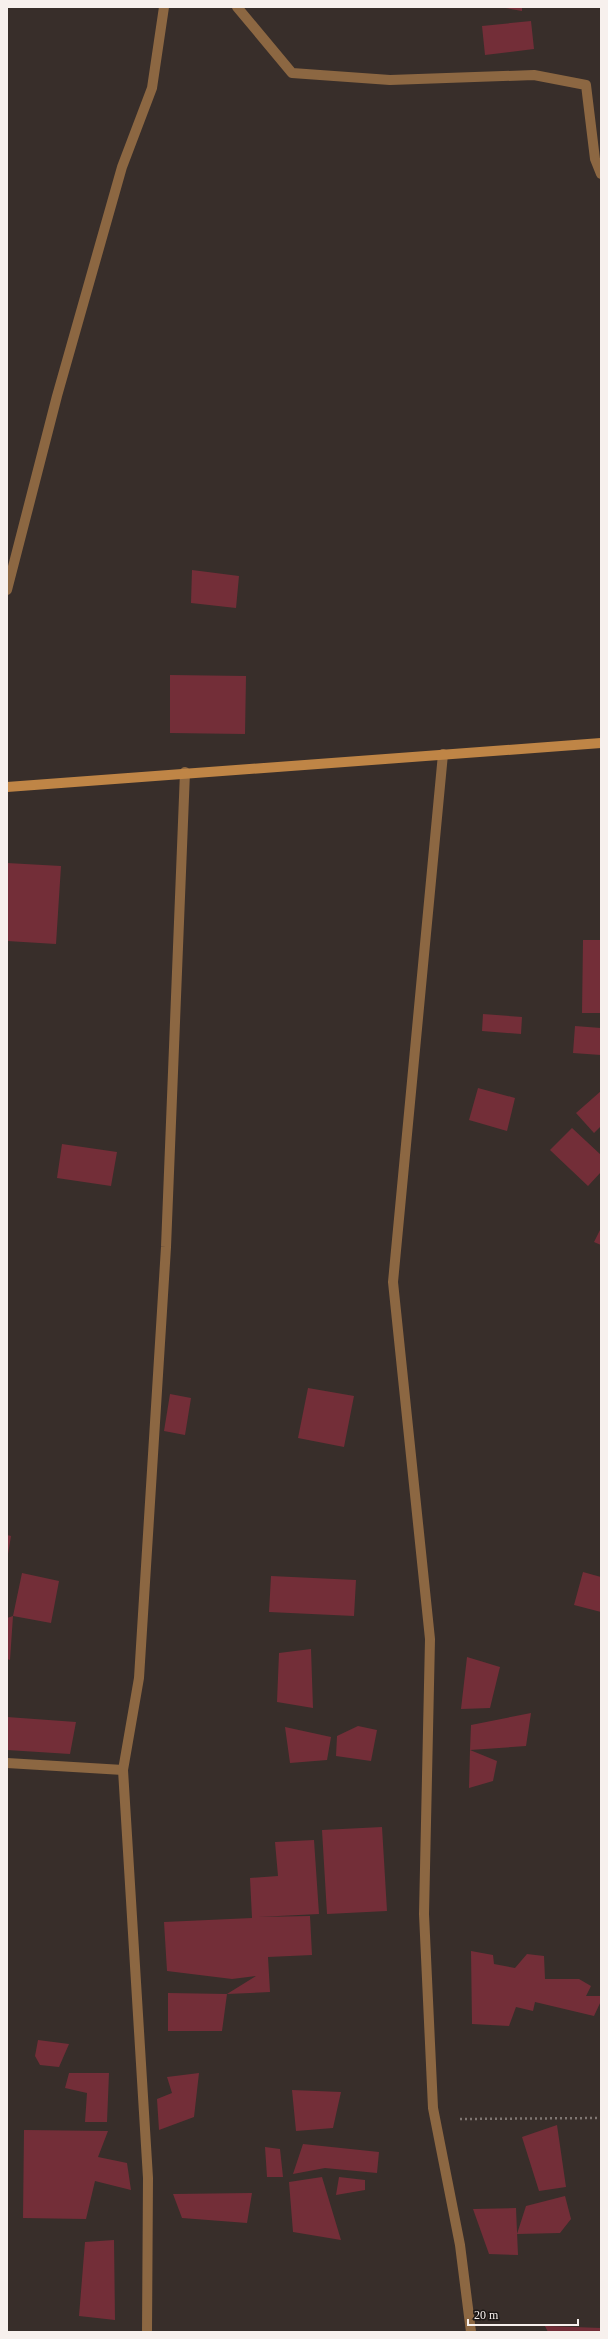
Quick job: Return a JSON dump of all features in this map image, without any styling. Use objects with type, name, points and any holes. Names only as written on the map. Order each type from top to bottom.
[{"type":"street","points":[[7,590],[57,396],[122,167],[152,88],[164,7]]},
{"type":"street","points":[[237,7],[292,73],[390,80],[534,75],[586,85],[595,159],[601,174]]},
{"type":"street","points":[[7,787],[185,772],[601,743]]},
{"type":"street","points":[[443,754],[393,1282],[430,1639],[424,1914],[433,2108],[460,2245],[471,2332]]},
{"type":"street","points":[[147,2332],[148,2178],[123,1770],[139,1678],[166,1247],[185,772]]},
{"type":"street","points":[[7,1763],[123,1770]]},
{"type":"path","points":[[436,2119],[601,2118]]},
{"type":"building","points":[[500,7],[522,7],[522,11]]},
{"type":"building","points":[[531,21],[534,49],[485,55],[482,26]]},
{"type":"building","points":[[192,570],[239,576],[236,608],[191,603]]},
{"type":"building","points":[[170,675],[246,676],[245,734],[170,733]]},
{"type":"building","points":[[7,863],[61,866],[56,944],[7,941]]},
{"type":"building","points":[[583,940],[601,940],[601,1013],[582,1013]]},
{"type":"building","points":[[483,1014],[522,1017],[521,1034],[482,1031]]},
{"type":"building","points":[[575,1026],[601,1028],[601,1055],[573,1053]]},
{"type":"building","points":[[478,1088],[515,1098],[507,1131],[469,1120]]},
{"type":"building","points":[[601,1091],[601,1126],[594,1133],[576,1113]]},
{"type":"building","points":[[572,1128],[601,1155],[601,1172],[588,1186],[550,1150]]},
{"type":"building","points":[[62,1144],[117,1152],[111,1186],[57,1178]]},
{"type":"building","points":[[601,1228],[601,1245],[594,1242]]},
{"type":"building","points":[[308,1388],[354,1396],[344,1447],[298,1438]]},
{"type":"building","points":[[170,1394],[191,1398],[185,1435],[164,1431]]},
{"type":"building","points":[[7,1535],[11,1536],[8,1554],[7,1554]]},
{"type":"building","points":[[583,1572],[601,1577],[601,1612],[574,1605]]},
{"type":"building","points":[[22,1573],[59,1581],[51,1623],[13,1616]]},
{"type":"building","points":[[271,1576],[356,1580],[354,1616],[269,1612]]},
{"type":"building","points":[[13,1616],[10,1660],[7,1659],[7,1618]]},
{"type":"building","points":[[311,1649],[313,1708],[277,1702],[279,1653]]},
{"type":"building","points":[[467,1657],[500,1667],[490,1708],[461,1709]]},
{"type":"building","points":[[531,1713],[526,1746],[470,1750],[471,1725]]},
{"type":"building","points":[[7,1717],[76,1722],[70,1754],[7,1750]]},
{"type":"building","points":[[358,1726],[377,1730],[371,1761],[336,1756],[337,1736]]},
{"type":"building","points":[[285,1727],[331,1737],[327,1760],[290,1763]]},
{"type":"building","points":[[470,1750],[497,1761],[493,1781],[469,1788]]},
{"type":"building","points":[[382,1827],[387,1911],[327,1914],[322,1830]]},
{"type":"building","points":[[314,1840],[319,1914],[258,1917],[310,1916],[312,1955],[268,1957],[270,1992],[227,1994],[256,1976],[232,1979],[167,1971],[164,1922],[252,1918],[250,1878],[278,1876],[275,1842]]},
{"type":"building","points":[[471,1951],[493,1955],[494,1964],[515,1968],[527,1954],[544,1956],[545,1979],[579,1979],[591,1986],[586,1996],[601,1996],[601,2001],[594,2016],[535,2002],[533,2011],[516,2007],[509,2026],[472,2024]]},
{"type":"building","points":[[168,1993],[227,1994],[222,2031],[168,2031]]},
{"type":"building","points":[[38,2040],[69,2044],[59,2067],[40,2065],[35,2056]]},
{"type":"building","points":[[69,2073],[109,2073],[107,2122],[85,2122],[87,2093],[65,2088]]},
{"type":"building","points":[[199,2073],[194,2117],[159,2130],[157,2099],[172,2093],[167,2077]]},
{"type":"building","points":[[292,2090],[341,2092],[333,2128],[296,2131]]},
{"type":"building","points":[[557,2125],[566,2187],[539,2191],[522,2137]]},
{"type":"building","points":[[24,2130],[108,2131],[98,2157],[127,2163],[131,2190],[95,2181],[86,2219],[23,2218]]},
{"type":"building","points":[[303,2144],[379,2152],[377,2173],[325,2168],[293,2174]]},
{"type":"building","points":[[265,2147],[280,2149],[283,2177],[267,2177]]},
{"type":"building","points":[[322,2177],[341,2240],[293,2232],[289,2182]]},
{"type":"building","points":[[339,2177],[365,2180],[365,2190],[336,2195]]},
{"type":"building","points":[[252,2193],[247,2223],[182,2218],[173,2194]]},
{"type":"building","points":[[565,2196],[571,2219],[560,2233],[517,2234],[526,2206]]},
{"type":"building","points":[[516,2208],[518,2255],[489,2254],[473,2209]]},
{"type":"building","points":[[114,2240],[115,2320],[79,2316],[85,2242]]},
{"type":"building","points":[[545,2326],[601,2328],[601,2332],[548,2332]]}]
